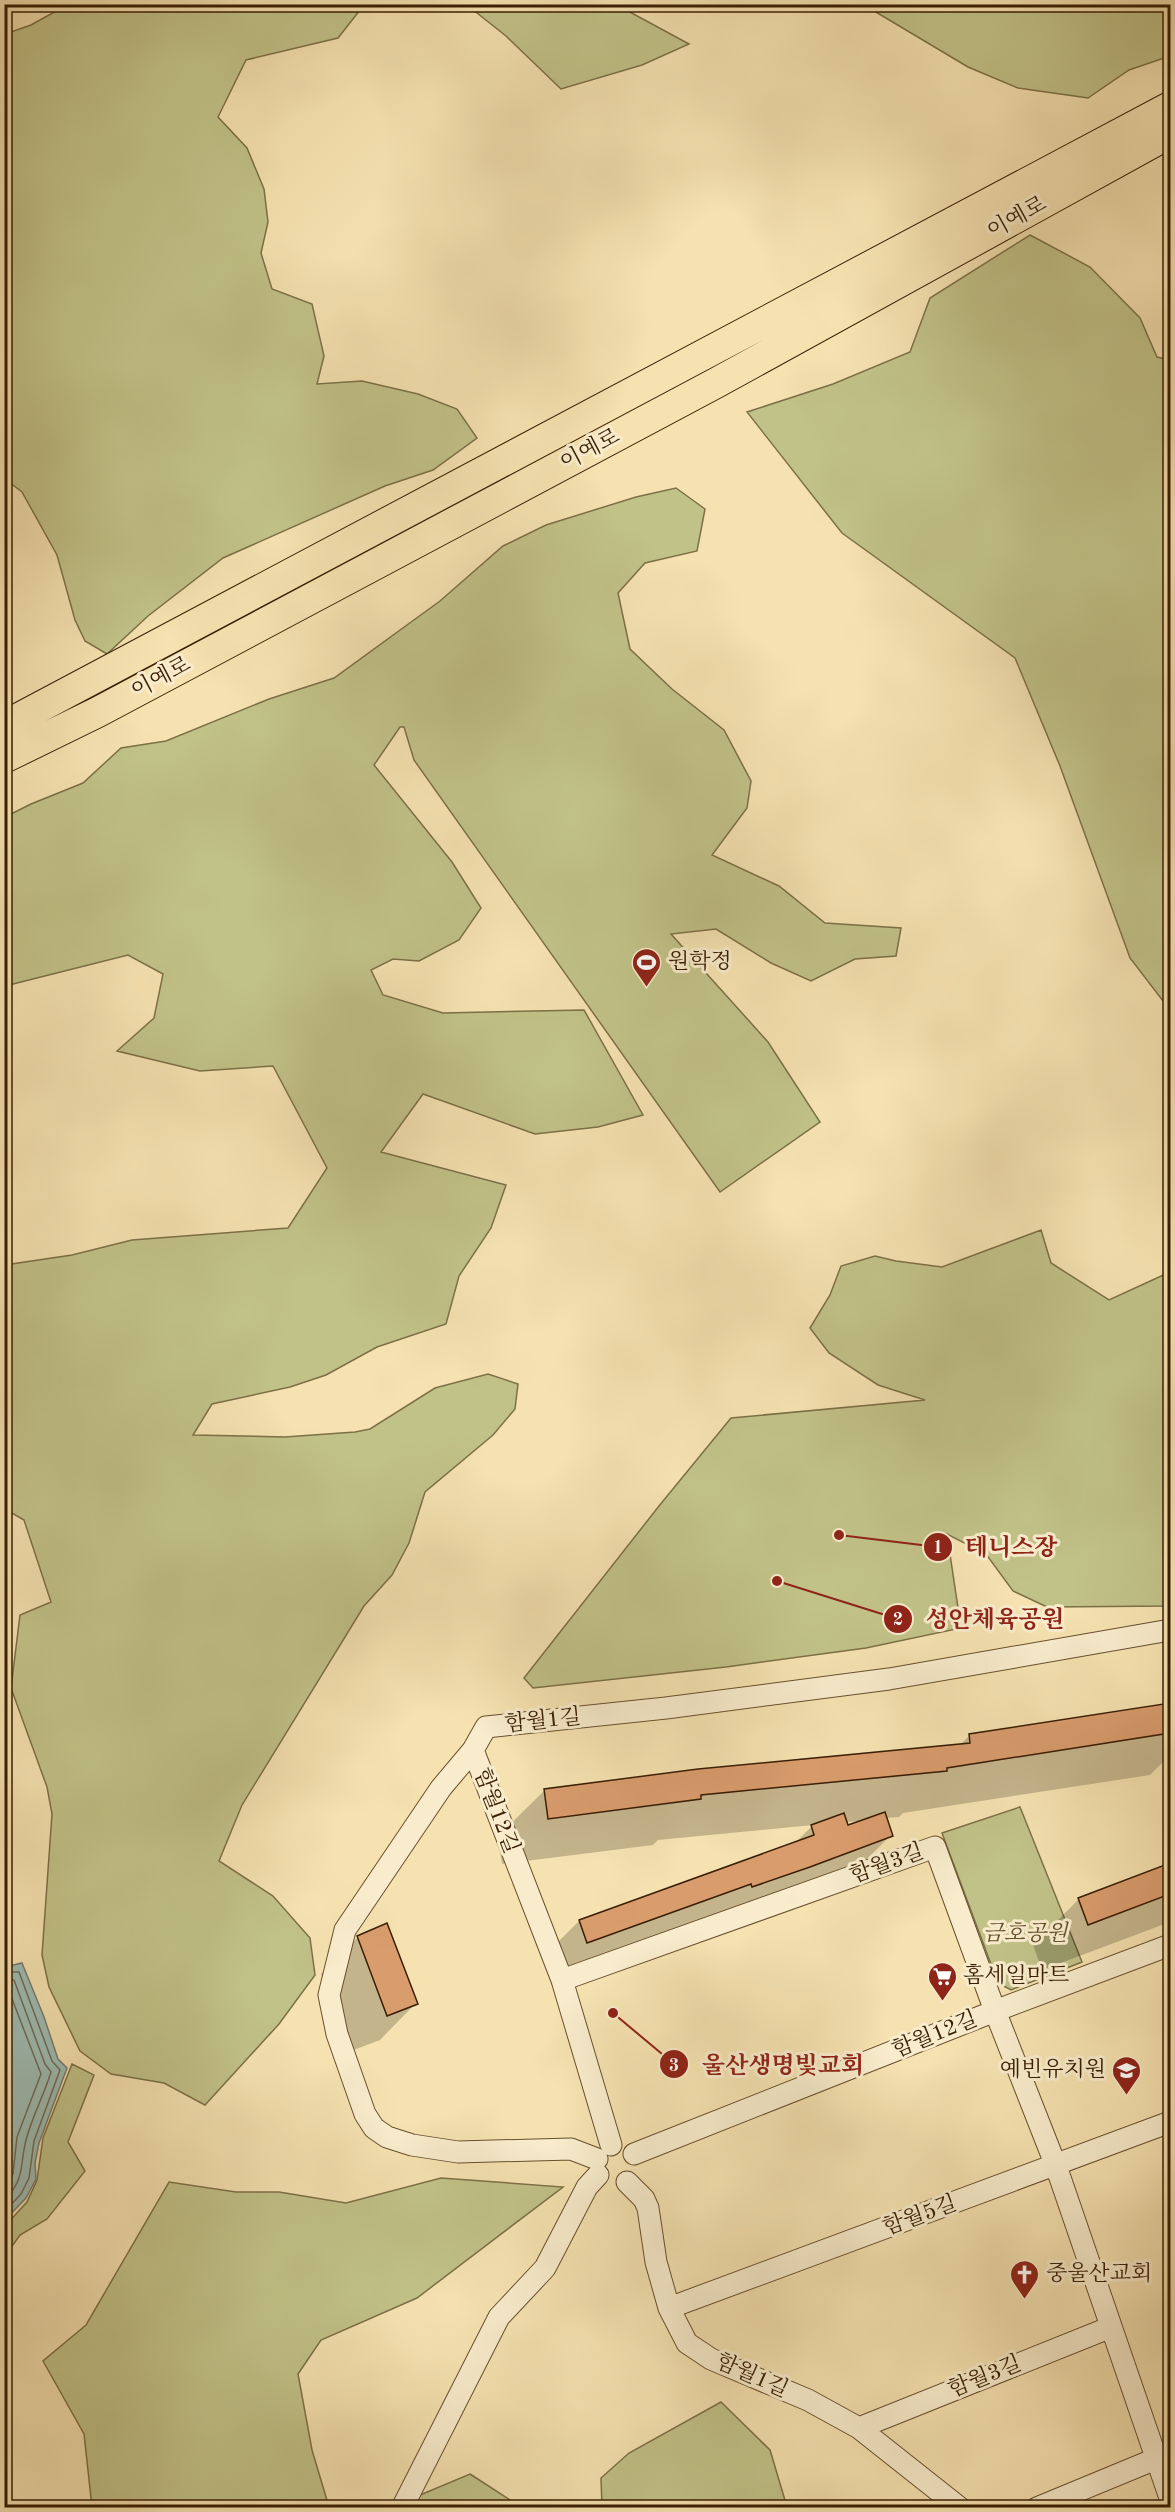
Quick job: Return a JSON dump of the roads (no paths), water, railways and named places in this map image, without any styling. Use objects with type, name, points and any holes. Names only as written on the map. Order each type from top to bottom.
[{"type":"highway","name":"이예로","points":[[4,726],[1170,107]]},
{"type":"highway","name":"이예로","points":[[4,758],[98,712],[695,394],[1170,133]]},
{"type":"street","name":"함월1길","points":[[602,2160],[571,2149],[458,2152],[412,2145],[387,2138],[374,2128],[365,2114],[337,2034],[328,1995],[345,1930],[441,1788],[472,1750],[486,1727],[666,1708],[889,1679],[1170,1630]]},
{"type":"street","name":"함월12길","points":[[472,1750],[562,1980],[602,2160]]},
{"type":"street","name":"함월3길","points":[[562,1980],[935,1847],[995,2011],[1056,2166],[1111,2326],[1164,2455],[1170,2498]]},
{"type":"street","name":"함월12길","points":[[634,2154],[995,2011],[1170,1945]]},
{"type":"street","name":"함월5길","points":[[669,2308],[1170,2122]]},
{"type":"street","points":[[402,2508],[499,2317],[545,2268],[602,2160],[624,2146],[634,2154],[636,2172],[627,2182],[614,2186],[608,2184],[602,2160]]},
{"type":"street","name":"함월1길","points":[[627,2182],[644,2199],[648,2208],[656,2262],[669,2308],[687,2343],[711,2359],[808,2400],[860,2428],[960,2508]]},
{"type":"street","name":"함월3길","points":[[860,2428],[1111,2326]]},
{"type":"street","points":[[1037,2508],[1164,2455]]},
{"type":"water","points":[[22,1963],[58,2059],[67,2068],[39,2143],[35,2163],[36,2179],[26,2198],[5,2220],[5,1967]]},
{"type":"place","name":"원학정","points":[[647,988]]},
{"type":"place","name":"테니스장","points":[[839,1535]]},
{"type":"place","name":"성안체육공원","points":[[777,1581]]},
{"type":"place","name":"홈세일마트","points":[[942,2002]]},
{"type":"place","name":"울산생명빛교회","points":[[613,2013]]},
{"type":"place","name":"예빈유치원","points":[[1127,2096]]},
{"type":"place","name":"중울산교회","points":[[1025,2300]]},
{"type":"park label","name":"금호공원","points":[[1025,1934]]}]
